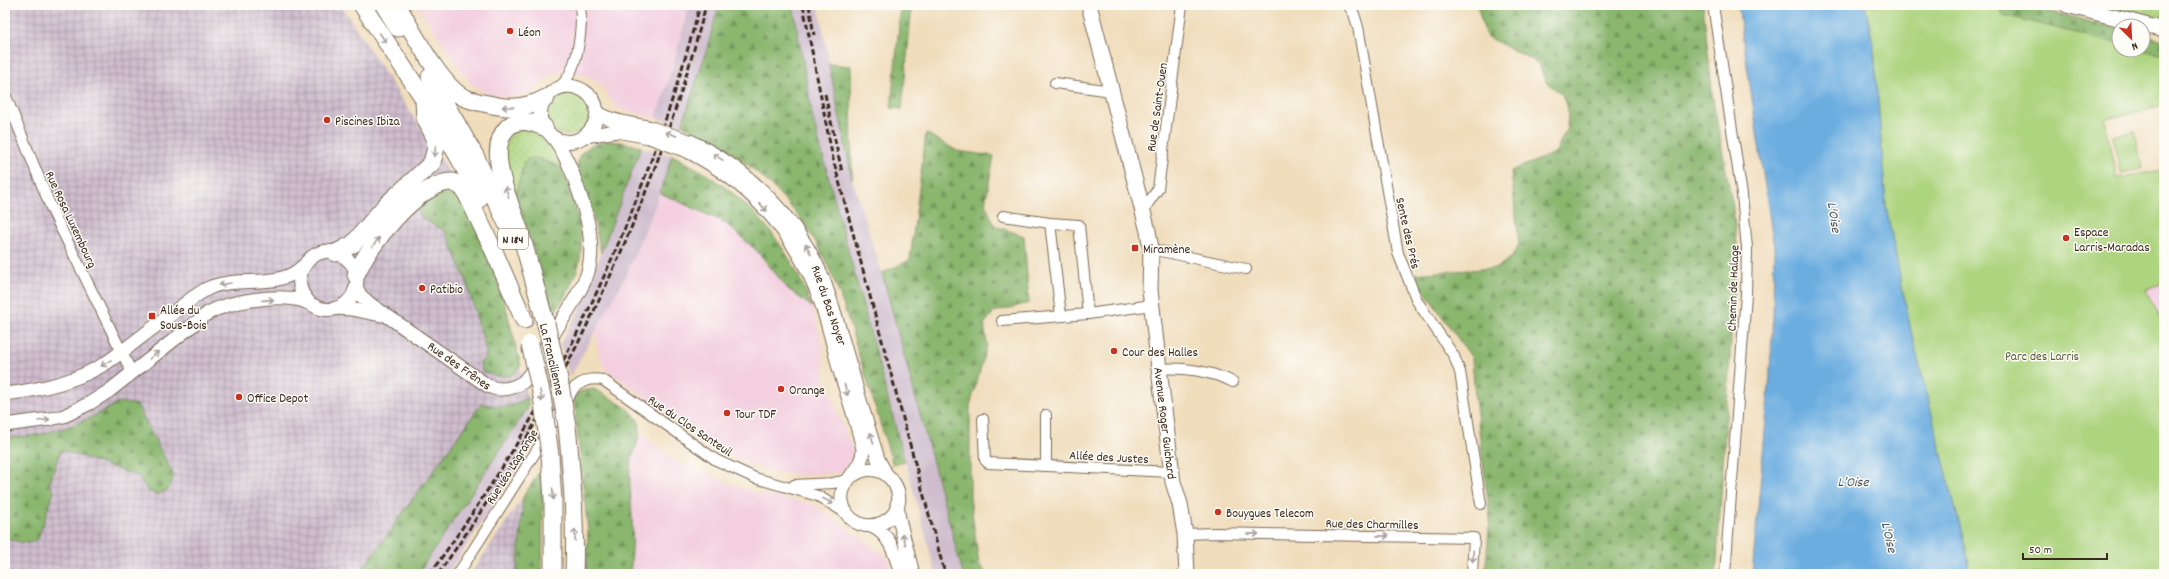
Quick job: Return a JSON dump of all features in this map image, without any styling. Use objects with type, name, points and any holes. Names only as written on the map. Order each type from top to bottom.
[{"type":"main road","name":"N 184","points":[[362,5],[424,101],[469,160]]},
{"type":"main road","name":"N 184","points":[[384,5],[451,112],[469,160]]},
{"type":"main road","points":[[397,5],[437,70],[450,88],[464,98],[492,105],[513,107],[533,104],[546,98]]},
{"type":"main road","name":"Avenue Roger Guichard","points":[[1089,5],[1144,209],[1151,249],[1150,290],[1171,472],[1185,534],[1187,570]]},
{"type":"main road","points":[[2067,5],[2164,30]]},
{"type":"main road","points":[[336,253],[353,244],[385,206],[432,163],[436,147],[435,138],[425,118],[424,101]]},
{"type":"main road","points":[[546,324],[518,225],[502,178],[498,149],[503,133],[513,123],[525,121],[548,132]]},
{"type":"main road","name":"La Francilienne","points":[[469,160],[524,320],[542,396],[550,455],[554,529],[553,574]]},
{"type":"main road","name":"La Francilienne","points":[[469,160],[506,223],[546,324],[559,378],[566,426],[573,495],[575,539],[574,574]]},
{"type":"main road","points":[[356,281],[367,255],[402,210],[444,182],[453,182],[463,188],[467,195],[493,249],[524,320]]},
{"type":"street","points":[[559,87],[569,86],[583,90],[590,96],[596,110],[594,126],[583,138],[566,142],[548,132],[541,110],[546,98],[570,76],[574,67],[580,27],[580,5]]},
{"type":"street","name":"Rue de Saint-Ouen","points":[[1144,209],[1158,188],[1182,5]]},
{"type":"street","name":"Sente des Prés","points":[[1348,5],[1354,14],[1358,27],[1398,253],[1417,301],[1454,356],[1460,372],[1481,504]]},
{"type":"street","name":"Chemin de Halage","points":[[1713,5],[1742,194],[1747,248],[1745,303],[1725,574]]},
{"type":"street","points":[[574,67],[583,90]]},
{"type":"street","points":[[1055,83],[1111,91]]},
{"type":"street","name":"Rue Rosa Luxembourg","points":[[5,94],[52,210],[132,373]]},
{"type":"street","name":"Rue du Bas Noyer","points":[[596,110],[610,119],[689,147],[713,153],[758,187],[787,219],[806,246],[829,296],[878,460],[886,474]]},
{"type":"street","name":"Rue du Bas Noyer","points":[[583,138],[617,131],[650,132]]},
{"type":"street","name":"Rue des Frênes","points":[[356,281],[360,295],[387,316],[405,326],[493,388],[507,389],[523,382],[581,288],[590,263],[590,236],[572,172],[562,150],[548,132]]},
{"type":"street","name":"Rue des Frênes","points":[[572,172],[573,151],[583,138]]},
{"type":"street","name":"Rue du Bas Noyer","points":[[689,147],[726,174],[761,204],[786,234],[809,272],[821,303],[863,449],[860,463],[850,478]]},
{"type":"street","points":[[1003,216],[1050,223],[1079,225],[1088,314]]},
{"type":"street","points":[[1050,223],[1060,316]]},
{"type":"street","points":[[1151,249],[1246,269]]},
{"type":"street","points":[[5,394],[39,389],[71,380],[91,372],[122,352],[209,288],[227,283],[282,278],[294,274],[308,260],[317,254],[327,252],[336,253],[350,261],[356,281],[349,301],[336,308],[322,309],[309,302],[296,299],[242,301],[219,307],[198,321],[132,373],[90,403],[64,416],[5,425]]},
{"type":"street","points":[[302,267],[299,283],[302,294],[309,302]]},
{"type":"street","points":[[1002,321],[1088,314],[1152,305]]},
{"type":"street","name":"Rue des Frênes","points":[[336,308],[351,309],[387,316]]},
{"type":"street","points":[[1159,369],[1170,368],[1218,374],[1233,382]]},
{"type":"street","name":"Rue du Clos Santeuil","points":[[591,378],[603,380],[716,460],[755,478],[818,496],[846,513]]},
{"type":"street","name":"Rue Léo Lagrange","points":[[458,574],[535,453],[574,388],[583,381],[591,378]]},
{"type":"street","points":[[1046,415],[1046,466]]},
{"type":"street","name":"Allée des Justes","points":[[983,419],[985,460],[988,463],[1171,472]]},
{"type":"street","points":[[901,574],[886,537],[878,529],[857,522],[846,513],[842,496],[850,478],[868,469],[879,470],[886,474],[897,488],[899,519],[913,574]]},
{"type":"street","name":"Rue du Clos Santeuil","points":[[781,485],[820,484],[850,478]]},
{"type":"street","points":[[871,526],[887,520],[893,514],[898,504]]},
{"type":"street","name":"Rue des Charmilles","points":[[1185,534],[1208,533],[1474,538],[1472,574]]},
{"type":"shaded area","points":[[5,5],[341,5],[462,192],[502,292],[529,406],[418,574],[5,574]]},
{"type":"shaded area","points":[[417,5],[689,5],[673,66],[656,118],[616,108],[603,87],[590,77],[563,70],[547,77],[531,92],[511,97],[487,94],[470,83]]},
{"type":"shaded area","points":[[689,5],[719,5],[705,55],[682,125],[656,118],[673,66]]},
{"type":"shaded area","points":[[793,5],[818,5],[852,179],[882,273],[963,574],[936,574],[813,119]]},
{"type":"shaded area","points":[[641,147],[672,155],[657,201],[625,278],[570,377],[560,344],[580,309]]},
{"type":"shaded area","points":[[660,193],[724,222],[758,252],[788,289],[812,307],[822,342],[824,378],[854,453],[849,464],[843,470],[835,473],[800,475],[768,471],[742,461],[719,450],[605,369],[599,356],[595,331],[625,278]]},
{"type":"shaded area","points":[[2164,277],[2164,371],[2132,290]]},
{"type":"shaded area","points":[[529,406],[533,443],[461,554],[447,574],[418,574]]},
{"type":"shaded area","points":[[628,424],[677,462],[755,493],[812,504],[887,557],[893,574],[609,574]]},
{"type":"shaded area","points":[[523,497],[517,574],[470,574],[477,565]]},
{"type":"green space","points":[[719,5],[793,5],[813,119],[905,462],[893,465],[840,295],[820,250],[806,227],[790,205],[751,167],[706,137],[682,125],[705,55]]},
{"type":"green space","points":[[901,5],[912,5],[902,109],[891,108]]},
{"type":"green space","points":[[1477,5],[1703,5],[1713,100],[1733,208],[1737,246],[1716,574],[1485,574],[1490,519],[1475,398],[1472,358],[1412,274],[1496,268],[1511,258],[1519,244],[1511,171],[1555,153],[1567,128],[1568,111],[1562,94],[1546,82],[1538,63],[1486,36]]},
{"type":"green space","name":"Parc des Larris","points":[[1865,5],[1988,5],[2000,8],[2003,15],[2111,42],[2111,58],[2151,58],[2151,52],[2164,55],[2164,106],[2105,119],[2116,178],[2164,170],[2164,282],[2146,291],[2164,325],[2164,574],[1969,574],[1968,558],[1912,336],[1886,207],[1874,49]]},
{"type":"green space","points":[[1989,5],[2024,5],[2111,27],[2111,42],[2002,15],[1988,9]]},
{"type":"green space","points":[[2103,5],[2164,5],[2164,20]]},
{"type":"green space","points":[[2151,37],[2164,41],[2164,55],[2151,52]]},
{"type":"green space","points":[[829,64],[851,66],[852,179]]},
{"type":"green space","points":[[564,93],[572,93],[580,96],[586,102],[589,114],[586,126],[580,132],[572,135],[564,135],[556,132],[550,126],[547,118],[547,110],[550,102],[556,96]]},
{"type":"green space","points":[[529,128],[558,151],[556,153],[561,168],[540,158],[522,169],[516,195],[506,164],[506,144],[509,137],[517,131]]},
{"type":"green space","points":[[2135,131],[2142,169],[2120,173],[2113,136]]},
{"type":"green space","points":[[926,133],[957,151],[994,156],[985,204],[995,226],[1024,236],[1029,303],[994,312],[984,324],[987,345],[970,406],[970,498],[979,564],[987,574],[963,574],[882,273],[910,260]]},
{"type":"green space","points":[[606,141],[621,142],[641,147],[601,253],[592,211],[578,172],[578,161],[582,153],[589,147]]},
{"type":"green space","points":[[672,155],[720,183],[740,199],[758,217],[774,236],[789,258],[812,307],[788,289],[758,252],[724,222],[660,193]]},
{"type":"green space","points":[[533,157],[561,168],[575,206],[581,233],[580,260],[576,273],[554,314],[516,195],[524,162]]},
{"type":"green space","points":[[446,190],[454,192],[466,203],[502,292],[521,366],[511,376],[496,376],[482,371],[480,362],[486,358],[486,350],[466,280],[446,232],[421,217],[415,206]]},
{"type":"green space","points":[[594,389],[618,402],[634,415],[639,424],[640,430],[638,441],[630,468],[632,557],[630,574],[586,574],[588,532],[574,400],[576,394],[581,391]]},
{"type":"green space","points":[[527,397],[529,406],[418,574],[359,574],[482,403],[500,407],[511,405]]},
{"type":"green space","points":[[119,402],[137,405],[174,476],[168,490],[156,495],[147,490],[138,476],[61,450],[49,484],[54,491],[38,539],[30,543],[26,543],[5,538],[5,438],[36,435],[65,428],[92,417]]},
{"type":"green space","points":[[540,471],[543,500],[542,574],[517,574],[523,497]]},
{"type":"water","name":"L’Oise","points":[[1738,5],[1865,5],[1874,49],[1886,207],[1912,336],[1968,558],[1969,574],[1752,574],[1769,387],[1773,319],[1774,247]]},
{"type":"railway","points":[[430,574],[480,502],[515,447],[554,378],[605,275],[648,169],[667,115],[700,5]]},
{"type":"railway","points":[[438,574],[483,509],[524,441],[563,372],[598,302],[630,230],[659,156],[684,81],[706,5]]},
{"type":"railway","points":[[803,5],[833,159],[945,574]]},
{"type":"railway","points":[[809,5],[814,35]]},
{"type":"railway","points":[[825,94],[842,172]]},
{"type":"place","name":"Léon","points":[[510,31]]},
{"type":"place","name":"Piscines Ibiza","points":[[327,120]]},
{"type":"place","name":"Espace Larris-Maradas","points":[[2066,238]]},
{"type":"place","name":"Miramène","points":[[1135,248]]},
{"type":"place","name":"Patibio","points":[[422,288]]},
{"type":"place","name":"Allée du Sous-Bois","points":[[152,316]]},
{"type":"place","name":"Cour des Halles","points":[[1114,351]]},
{"type":"place","name":"Orange","points":[[781,389]]},
{"type":"place","name":"Office Depot","points":[[239,397]]},
{"type":"place","name":"Tour TDF","points":[[727,413]]},
{"type":"place","name":"Bouygues Telecom","points":[[1218,512]]},
{"type":"water label","name":"L'Oise","points":[[1835,217]]},
{"type":"water label","name":"L'Oise","points":[[1890,537]]}]
